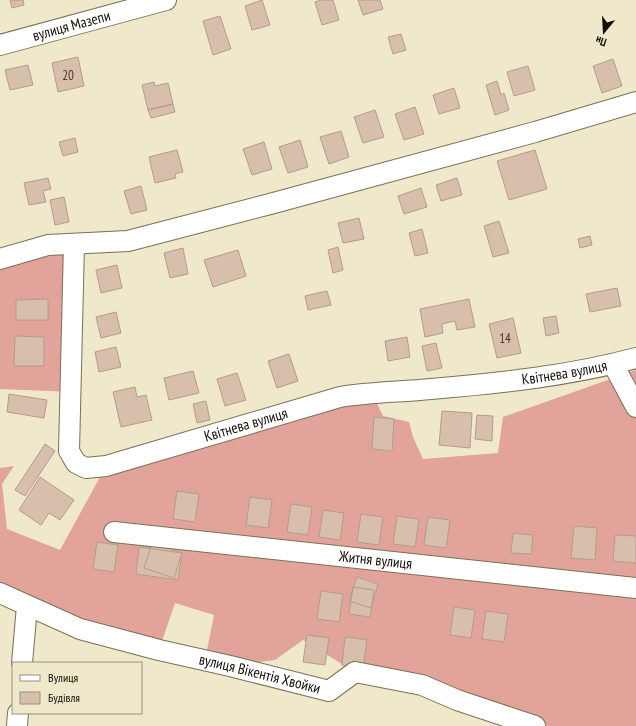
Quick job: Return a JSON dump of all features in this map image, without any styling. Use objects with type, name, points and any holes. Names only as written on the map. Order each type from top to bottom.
[{"type":"street","name":"вулиця Мазепи","points":[[0,45],[166,0]]},
{"type":"street","points":[[0,259],[48,245],[128,241],[520,136],[636,102]]},
{"type":"street","name":"Квітнева вулиця","points":[[74,244],[72,392],[69,451],[76,463],[86,468],[106,466],[340,397],[530,379],[613,364],[636,358]]},
{"type":"street","points":[[613,364],[636,407]]},
{"type":"street","name":"Житня вулиця","points":[[114,532],[636,588]]},
{"type":"street","name":"вулиця Вікентія Хвойки","points":[[0,593],[80,629],[159,650],[328,691],[355,672],[422,685],[457,700],[535,726]]},
{"type":"street","points":[[22,662],[27,606]]},
{"type":"street","points":[[17,726],[18,714]]},
{"type":"shaded area","points":[[74,244],[72,392],[0,389],[0,259]]},
{"type":"shaded area","points":[[636,370],[636,726],[535,726],[355,672],[303,640],[275,660],[230,666],[205,660],[214,615],[175,603],[159,650],[0,593],[0,468],[14,466],[2,484],[7,529],[60,550],[106,466],[372,393],[383,416],[409,422],[413,437],[423,459],[498,453],[503,417]]},
{"type":"building","points":[[10,0],[23,0],[24,5],[12,8]]},
{"type":"building","points":[[262,0],[270,25],[252,30],[245,6]]},
{"type":"building","points":[[321,0],[333,0],[339,20],[322,25],[315,2]]},
{"type":"building","points":[[358,0],[380,0],[383,9],[363,15]]},
{"type":"building","points":[[220,16],[231,49],[213,55],[203,21]]},
{"type":"building","points":[[401,34],[406,50],[393,54],[388,37]]},
{"type":"building","points":[[78,57],[84,86],[58,92],[52,63]]},
{"type":"building","points":[[613,59],[622,86],[602,93],[593,66]]},
{"type":"building","points":[[28,65],[33,85],[10,90],[5,70]]},
{"type":"building","points":[[528,66],[535,90],[514,96],[507,72]]},
{"type":"building","points":[[497,81],[501,95],[504,93],[509,110],[495,115],[486,85]]},
{"type":"building","points":[[154,82],[155,86],[168,83],[173,104],[148,110],[142,85]]},
{"type":"building","points":[[454,88],[460,108],[439,114],[433,95]]},
{"type":"building","points":[[173,104],[175,112],[151,118],[148,110]]},
{"type":"building","points":[[415,107],[424,134],[404,140],[395,114]]},
{"type":"building","points":[[375,110],[384,137],[363,143],[354,117]]},
{"type":"building","points":[[341,131],[349,157],[329,164],[320,137]]},
{"type":"building","points":[[75,138],[78,152],[63,156],[59,142]]},
{"type":"building","points":[[300,140],[308,167],[288,173],[279,147]]},
{"type":"building","points":[[264,142],[272,169],[252,175],[243,149]]},
{"type":"building","points":[[177,150],[183,172],[175,174],[176,178],[155,183],[149,157]]},
{"type":"building","points":[[535,150],[547,189],[509,200],[497,161]]},
{"type":"building","points":[[48,178],[51,189],[43,191],[46,202],[29,205],[24,183]]},
{"type":"building","points":[[457,178],[462,195],[441,201],[436,185]]},
{"type":"building","points":[[141,186],[147,210],[131,214],[124,191]]},
{"type":"building","points":[[421,188],[427,207],[404,214],[398,196]]},
{"type":"building","points":[[64,197],[69,222],[55,225],[50,200]]},
{"type":"building","points":[[359,218],[364,239],[343,243],[338,223]]},
{"type":"building","points":[[499,221],[509,253],[493,257],[484,226]]},
{"type":"building","points":[[422,229],[428,253],[415,256],[409,233]]},
{"type":"building","points":[[590,236],[592,245],[580,248],[578,239]]},
{"type":"building","points":[[338,247],[343,270],[333,273],[328,250]]},
{"type":"building","points":[[183,248],[188,274],[170,278],[164,253]]},
{"type":"building","points":[[238,250],[246,276],[213,287],[204,260]]},
{"type":"building","points":[[117,265],[122,288],[101,293],[96,270]]},
{"type":"building","points":[[617,288],[621,306],[590,312],[586,294]]},
{"type":"building","points":[[327,291],[331,305],[308,310],[305,296]]},
{"type":"building","points":[[48,299],[48,320],[16,320],[16,300]]},
{"type":"building","points":[[469,299],[475,327],[457,330],[455,321],[442,324],[443,333],[425,337],[420,309]]},
{"type":"building","points":[[116,312],[121,333],[101,338],[96,317]]},
{"type":"building","points":[[556,316],[559,333],[546,336],[543,318]]},
{"type":"building","points":[[513,318],[521,353],[497,358],[489,324]]},
{"type":"building","points":[[15,336],[44,337],[44,366],[14,366]]},
{"type":"building","points":[[407,337],[410,357],[388,361],[385,341]]},
{"type":"building","points":[[436,343],[442,368],[427,371],[422,346]]},
{"type":"building","points":[[116,347],[121,367],[99,372],[95,352]]},
{"type":"building","points":[[289,354],[298,381],[277,388],[268,361]]},
{"type":"building","points":[[193,371],[199,393],[169,400],[164,378]]},
{"type":"building","points":[[237,373],[246,400],[225,406],[217,379]]},
{"type":"building","points":[[135,387],[137,397],[146,395],[152,420],[121,427],[113,392]]},
{"type":"building","points":[[9,394],[47,400],[44,418],[7,412]]},
{"type":"building","points":[[206,401],[210,420],[197,423],[193,404]]},
{"type":"building","points":[[442,411],[472,413],[470,448],[439,445]]},
{"type":"building","points":[[477,415],[493,416],[492,441],[475,439]]},
{"type":"building","points":[[374,417],[394,419],[392,451],[372,449]]},
{"type":"building","points":[[45,444],[55,451],[25,496],[15,490]]},
{"type":"building","points":[[40,477],[74,500],[60,520],[49,513],[41,525],[19,510]]},
{"type":"building","points":[[177,491],[199,494],[195,522],[173,519]]},
{"type":"building","points":[[250,497],[272,500],[268,528],[246,525]]},
{"type":"building","points":[[291,504],[312,507],[308,535],[287,532]]},
{"type":"building","points":[[323,510],[344,513],[340,540],[319,537]]},
{"type":"building","points":[[361,514],[383,517],[379,545],[357,542]]},
{"type":"building","points":[[397,516],[419,519],[415,547],[393,544]]},
{"type":"building","points":[[428,517],[450,520],[446,548],[424,545]]},
{"type":"building","points":[[574,526],[597,528],[595,560],[571,558]]},
{"type":"building","points":[[513,533],[533,535],[531,554],[511,553]]},
{"type":"building","points":[[615,535],[636,536],[636,563],[613,561]]},
{"type":"building","points":[[97,542],[118,545],[114,572],[93,569]]},
{"type":"building","points":[[152,543],[182,553],[174,578],[144,568]]},
{"type":"building","points":[[139,547],[182,553],[178,580],[136,574]]},
{"type":"building","points":[[357,577],[378,584],[371,608],[349,601]]},
{"type":"building","points":[[353,587],[374,590],[370,617],[349,614]]},
{"type":"building","points":[[321,591],[343,594],[339,622],[317,619]]},
{"type":"building","points":[[454,607],[475,610],[471,638],[450,635]]},
{"type":"building","points":[[486,611],[508,614],[504,642],[482,639]]},
{"type":"building","points":[[307,635],[329,638],[325,665],[303,662]]},
{"type":"building","points":[[345,637],[367,640],[363,668],[342,665]]}]
